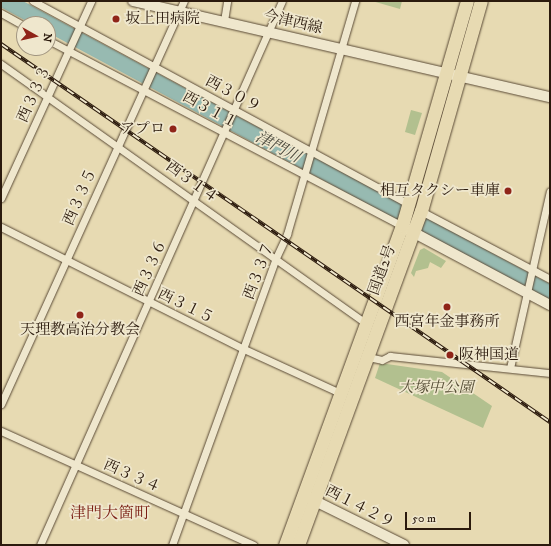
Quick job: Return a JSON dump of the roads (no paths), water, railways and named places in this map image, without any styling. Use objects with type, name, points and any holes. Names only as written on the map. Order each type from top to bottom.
[{"type":"highway","name":"国道2号","points":[[286,545],[308,498],[368,357],[408,227],[408,206],[467,1]]},
{"type":"highway","name":"国道2号","points":[[298,545],[308,498],[340,394],[366,323],[408,227],[420,213],[481,1]]},
{"type":"street","name":"西３０９","points":[[33,1],[78,29],[154,66],[420,213],[531,271],[550,279]]},
{"type":"street","name":"西３３３","points":[[1,198],[91,1]]},
{"type":"street","name":"今津西線","points":[[133,1],[182,6],[224,21],[268,32],[550,97]]},
{"type":"street","points":[[224,21],[227,1]]},
{"type":"street","name":"西３３６","points":[[40,545],[195,201],[282,1]]},
{"type":"street","name":"西３３７","points":[[172,545],[275,260],[287,234],[355,1]]},
{"type":"street","name":"西３３５","points":[[1,404],[182,6]]},
{"type":"street","points":[[1,13],[16,21]]},
{"type":"street","name":"西３１１","points":[[56,44],[145,89],[225,133],[304,172],[408,227]]},
{"type":"street","name":"西３１４","points":[[1,64],[118,145],[275,260],[366,323]]},
{"type":"street","points":[[510,368],[550,191]]},
{"type":"street","points":[[408,227],[527,290],[550,305]]},
{"type":"street","name":"西３１５","points":[[1,228],[244,349],[340,394]]},
{"type":"street","points":[[368,357],[382,360],[390,356],[550,373]]},
{"type":"street","name":"西３３４","points":[[1,431],[253,545]]},
{"type":"street","name":"西１４２９","points":[[308,498],[404,545]]},
{"type":"waterway","name":"津門川","points":[[6,1],[550,293]]},
{"type":"railway","points":[[1,44],[550,422]]},
{"type":"place","name":"坂上田病院","points":[[116,19]]},
{"type":"place","name":"アプロ","points":[[173,129]]},
{"type":"place","name":"相互タクシー車庫","points":[[508,191]]},
{"type":"place","name":"西宮年金事務所","points":[[447,307]]},
{"type":"place","name":"天理教高治分教会","points":[[80,315]]},
{"type":"place","name":"阪神国道","points":[[450,355]]},
{"type":"district","name":"津門大箇町","points":[[110,513]]},
{"type":"park label","name":"大塚中公園","points":[[436,388]]}]
